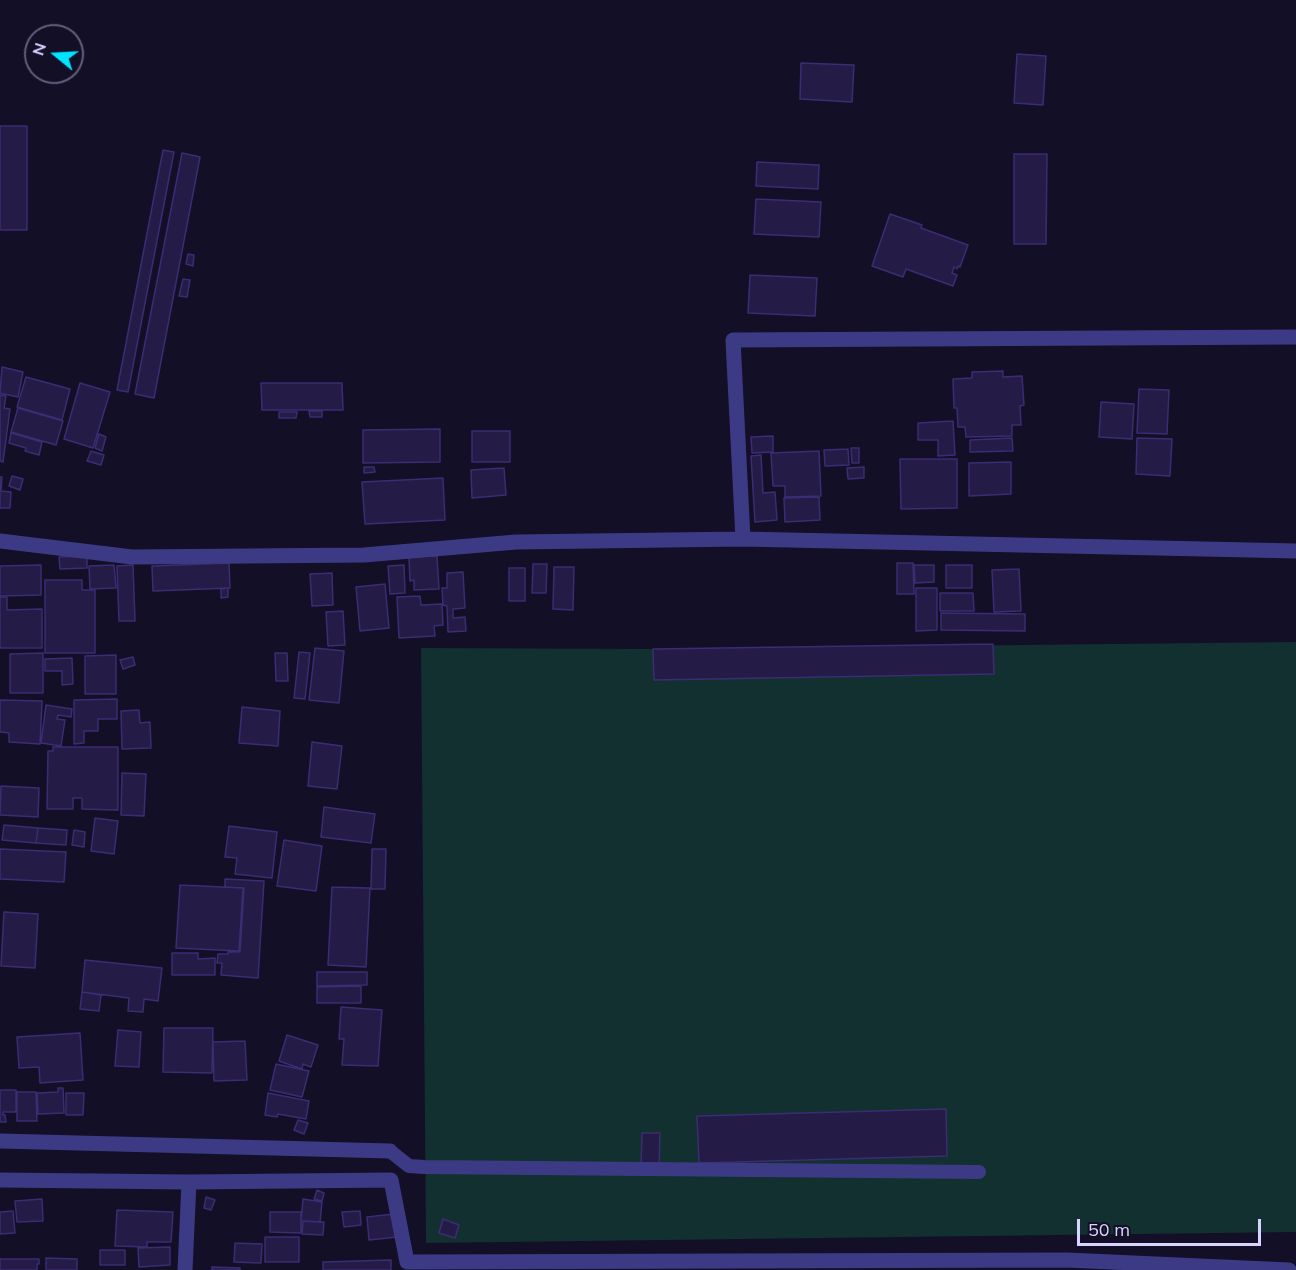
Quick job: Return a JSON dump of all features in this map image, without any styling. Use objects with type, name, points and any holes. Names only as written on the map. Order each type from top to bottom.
[{"type":"street","points":[[743,539],[734,340],[1296,337]]},
{"type":"street","points":[[0,541],[132,557],[364,555],[516,542],[743,539],[1296,551]]},
{"type":"street","points":[[0,1141],[390,1151]]},
{"type":"street","points":[[0,1180],[189,1182],[391,1180],[407,1266],[1067,1265],[1288,1270]]},
{"type":"street","points":[[185,1270],[189,1182]]},
{"type":"lane","points":[[390,1151],[409,1166],[979,1172]]},
{"type":"lane","points":[[391,1180],[409,1166]]},
{"type":"green space","points":[[1296,642],[1296,1232],[426,1243],[421,648],[653,649]]},
{"type":"building","points":[[1017,54],[1046,56],[1043,105],[1014,103]]},
{"type":"building","points":[[801,63],[854,65],[852,102],[800,99]]},
{"type":"building","points":[[0,126],[27,126],[27,230],[0,230]]},
{"type":"building","points":[[163,150],[174,152],[128,392],[117,390]]},
{"type":"building","points":[[182,153],[200,157],[154,398],[135,394]]},
{"type":"building","points":[[1014,154],[1047,154],[1046,244],[1014,244]]},
{"type":"building","points":[[757,162],[819,165],[818,189],[756,186]]},
{"type":"building","points":[[756,199],[821,202],[819,237],[754,234]]},
{"type":"building","points":[[890,214],[968,245],[960,267],[958,266],[957,269],[954,267],[952,273],[957,275],[953,286],[906,269],[903,277],[872,266]]},
{"type":"building","points":[[188,254],[194,255],[193,266],[186,264]]},
{"type":"building","points":[[750,275],[817,278],[815,316],[748,313]]},
{"type":"building","points":[[183,279],[190,280],[187,297],[179,296]]},
{"type":"building","points":[[2,367],[23,372],[18,397],[0,393]]},
{"type":"building","points":[[1003,371],[1003,377],[1022,376],[1024,405],[1020,406],[1021,425],[1012,425],[1012,436],[966,437],[965,427],[958,427],[957,408],[954,408],[953,379],[972,378],[972,372]]},
{"type":"building","points":[[26,377],[70,389],[62,420],[17,407]]},
{"type":"building","points":[[80,383],[110,392],[93,448],[64,439]]},
{"type":"building","points":[[261,383],[342,383],[343,410],[262,410]]},
{"type":"building","points":[[1139,389],[1169,390],[1167,434],[1137,433]]},
{"type":"building","points":[[0,395],[6,396],[4,408],[10,409],[3,462],[0,461]]},
{"type":"building","points":[[1101,402],[1134,404],[1132,439],[1099,437]]},
{"type":"building","points":[[18,408],[63,421],[56,445],[11,432]]},
{"type":"building","points":[[309,411],[322,411],[322,417],[310,417]]},
{"type":"building","points":[[279,412],[297,412],[296,418],[279,418]]},
{"type":"building","points":[[953,421],[955,455],[938,456],[938,440],[918,440],[918,423]]},
{"type":"building","points":[[440,429],[440,462],[363,463],[363,430]]},
{"type":"building","points":[[472,431],[510,431],[510,462],[472,462]]},
{"type":"building","points":[[11,433],[42,442],[39,455],[9,443]]},
{"type":"building","points":[[99,434],[106,437],[102,451],[95,448]]},
{"type":"building","points":[[773,436],[773,452],[752,453],[751,437]]},
{"type":"building","points":[[1012,438],[1013,451],[970,452],[970,440]]},
{"type":"building","points":[[1137,438],[1172,439],[1170,476],[1136,474]]},
{"type":"building","points":[[851,448],[859,448],[859,463],[852,463]]},
{"type":"building","points":[[848,449],[849,465],[825,466],[824,450]]},
{"type":"building","points":[[91,451],[104,455],[101,465],[87,461]]},
{"type":"building","points":[[819,451],[821,496],[785,497],[785,486],[773,486],[771,453]]},
{"type":"building","points":[[761,455],[763,493],[775,492],[777,520],[755,522],[751,456]]},
{"type":"building","points":[[900,459],[957,459],[957,508],[901,509]]},
{"type":"building","points":[[1011,462],[1011,494],[969,496],[969,463]]},
{"type":"building","points":[[364,467],[374,467],[375,472],[364,473]]},
{"type":"building","points":[[864,467],[864,478],[848,479],[847,468]]},
{"type":"building","points":[[504,468],[506,495],[472,498],[471,470]]},
{"type":"building","points":[[12,476],[23,479],[20,490],[9,486]]},
{"type":"building","points":[[0,477],[2,477],[1,491],[11,492],[10,508],[0,508]]},
{"type":"building","points":[[443,478],[445,520],[365,524],[362,482]]},
{"type":"building","points":[[819,497],[820,520],[785,522],[784,498]]},
{"type":"building","points":[[87,556],[87,568],[60,569],[59,557]]},
{"type":"building","points":[[437,556],[439,589],[414,590],[414,580],[410,581],[409,557]]},
{"type":"building","points":[[229,563],[230,588],[153,591],[152,566]]},
{"type":"building","points":[[897,563],[913,563],[914,594],[897,594]]},
{"type":"building","points":[[533,564],[547,564],[546,593],[532,593]]},
{"type":"building","points":[[41,565],[41,595],[0,596],[0,566]]},
{"type":"building","points":[[114,565],[116,588],[90,589],[89,566]]},
{"type":"building","points":[[133,565],[135,621],[119,621],[117,566]]},
{"type":"building","points":[[404,565],[405,593],[390,594],[388,566]]},
{"type":"building","points":[[914,565],[934,565],[934,582],[915,583]]},
{"type":"building","points":[[946,565],[972,565],[972,588],[946,588]]},
{"type":"building","points":[[554,567],[574,567],[573,610],[553,609]]},
{"type":"building","points":[[509,568],[525,568],[525,601],[509,601]]},
{"type":"building","points":[[1019,569],[1021,611],[994,612],[992,570]]},
{"type":"building","points":[[463,572],[465,608],[453,609],[453,618],[465,617],[466,631],[448,632],[447,606],[443,605],[442,588],[447,588],[447,573]]},
{"type":"building","points":[[332,573],[333,605],[312,606],[310,574]]},
{"type":"building","points":[[45,580],[82,580],[82,590],[95,590],[95,653],[45,653]]},
{"type":"building","points":[[385,584],[389,628],[360,631],[356,587]]},
{"type":"building","points":[[228,588],[228,597],[221,598],[221,589]]},
{"type":"building","points":[[916,588],[937,588],[937,630],[916,631]]},
{"type":"building","points":[[940,593],[973,593],[974,611],[940,611]]},
{"type":"building","points":[[420,596],[421,605],[442,604],[443,625],[434,626],[435,636],[399,638],[397,597]]},
{"type":"building","points":[[0,597],[7,597],[7,610],[42,609],[42,648],[0,648]]},
{"type":"building","points":[[343,611],[345,645],[328,646],[326,612]]},
{"type":"building","points":[[941,613],[1025,614],[1025,631],[941,630]]},
{"type":"building","points":[[993,644],[994,674],[654,680],[653,649]]},
{"type":"building","points":[[315,648],[344,651],[339,703],[309,700]]},
{"type":"building","points":[[299,652],[310,653],[305,699],[294,698]]},
{"type":"building","points":[[43,653],[43,693],[10,693],[10,654]]},
{"type":"building","points":[[275,653],[287,653],[288,681],[276,681]]},
{"type":"building","points":[[116,655],[116,694],[85,694],[85,656]]},
{"type":"building","points":[[133,657],[135,665],[123,669],[120,660]]},
{"type":"building","points":[[72,658],[73,684],[62,685],[62,671],[45,671],[45,659]]},
{"type":"building","points":[[117,699],[117,719],[98,719],[98,731],[84,731],[84,743],[74,744],[74,700]]},
{"type":"building","points":[[0,700],[42,701],[40,744],[9,742],[9,733],[0,732]]},
{"type":"building","points":[[46,705],[72,709],[71,717],[58,715],[57,719],[65,720],[61,746],[41,743]]},
{"type":"building","points":[[242,707],[280,711],[278,746],[239,743]]},
{"type":"building","points":[[139,710],[140,723],[150,722],[151,748],[122,749],[121,711]]},
{"type":"building","points":[[312,742],[342,746],[337,789],[308,786]]},
{"type":"building","points":[[53,747],[118,747],[118,810],[82,809],[82,798],[73,798],[73,809],[47,809],[48,751],[53,751]]},
{"type":"building","points":[[122,773],[146,774],[144,816],[121,815]]},
{"type":"building","points":[[1,786],[39,788],[38,817],[0,815]]},
{"type":"building","points":[[324,807],[375,814],[371,843],[321,837]]},
{"type":"building","points":[[95,818],[118,821],[114,854],[91,851]]},
{"type":"building","points":[[4,825],[38,828],[36,843],[2,840]]},
{"type":"building","points":[[229,826],[277,832],[272,878],[235,874],[237,858],[225,857]]},
{"type":"building","points":[[38,828],[67,830],[66,845],[36,843]]},
{"type":"building","points":[[74,830],[85,832],[84,847],[72,845]]},
{"type":"building","points":[[284,840],[322,846],[316,891],[277,886]]},
{"type":"building","points":[[0,849],[66,852],[64,882],[0,879]]},
{"type":"building","points":[[372,849],[386,849],[385,889],[371,889]]},
{"type":"building","points":[[225,879],[264,881],[258,978],[221,975],[222,963],[217,963],[218,954],[240,952],[244,888],[225,887]]},
{"type":"building","points":[[180,885],[243,888],[239,951],[176,948]]},
{"type":"building","points":[[332,887],[370,888],[366,967],[328,965]]},
{"type":"building","points":[[4,912],[38,914],[35,968],[1,966]]},
{"type":"building","points":[[172,953],[198,953],[198,959],[215,958],[215,975],[172,975]]},
{"type":"building","points":[[85,960],[162,968],[158,1001],[144,999],[143,1012],[128,1011],[129,998],[82,992]]},
{"type":"building","points":[[317,972],[367,972],[367,985],[317,986]]},
{"type":"building","points":[[361,986],[361,1003],[317,1003],[317,987]]},
{"type":"building","points":[[82,992],[101,995],[99,1011],[80,1009]]},
{"type":"building","points":[[341,1007],[382,1010],[378,1066],[342,1065],[344,1039],[339,1039]]},
{"type":"building","points":[[164,1028],[213,1028],[212,1073],[163,1072]]},
{"type":"building","points":[[118,1030],[141,1032],[139,1067],[115,1066]]},
{"type":"building","points":[[80,1033],[83,1080],[40,1083],[39,1067],[19,1068],[17,1037]]},
{"type":"building","points":[[287,1035],[318,1045],[311,1067],[303,1064],[302,1069],[279,1061]]},
{"type":"building","points":[[245,1041],[247,1080],[214,1081],[213,1042]]},
{"type":"building","points":[[276,1064],[309,1071],[302,1097],[270,1090]]},
{"type":"building","points":[[58,1088],[63,1088],[64,1113],[38,1114],[37,1093],[58,1092]]},
{"type":"building","points":[[0,1090],[16,1090],[16,1112],[3,1112],[6,1122],[0,1122]]},
{"type":"building","points":[[17,1092],[36,1092],[37,1121],[17,1121]]},
{"type":"building","points":[[66,1093],[84,1093],[83,1115],[66,1115]]},
{"type":"building","points":[[268,1093],[309,1101],[306,1119],[278,1114],[277,1117],[265,1115]]},
{"type":"building","points":[[946,1109],[947,1156],[699,1163],[697,1116]]},
{"type":"building","points":[[298,1120],[308,1123],[304,1134],[294,1130]]},
{"type":"building","points":[[642,1133],[660,1133],[659,1169],[641,1168]]},
{"type":"building","points":[[317,1190],[324,1193],[322,1201],[314,1199]]},
{"type":"building","points":[[206,1197],[215,1200],[211,1210],[204,1208]]},
{"type":"building","points":[[42,1199],[43,1221],[17,1222],[15,1201]]},
{"type":"building","points":[[303,1199],[322,1202],[320,1222],[301,1221]]},
{"type":"building","points":[[117,1210],[173,1212],[171,1242],[147,1242],[147,1247],[115,1246]]},
{"type":"building","points":[[13,1211],[15,1233],[0,1234],[0,1212]]},
{"type":"building","points":[[360,1211],[361,1225],[344,1227],[342,1212]]},
{"type":"building","points":[[270,1212],[301,1212],[301,1233],[270,1232]]},
{"type":"building","points":[[394,1214],[397,1237],[369,1240],[367,1217]]},
{"type":"building","points":[[443,1219],[459,1225],[455,1238],[439,1233]]},
{"type":"building","points":[[303,1221],[324,1222],[323,1235],[302,1234]]},
{"type":"building","points":[[265,1237],[299,1237],[299,1262],[265,1262]]},
{"type":"building","points":[[235,1243],[262,1244],[261,1263],[234,1262]]},
{"type":"building","points":[[170,1247],[170,1265],[139,1267],[138,1248]]},
{"type":"building","points":[[100,1250],[125,1250],[125,1265],[100,1265]]},
{"type":"building","points":[[46,1258],[77,1259],[77,1270],[46,1270]]},
{"type":"building","points":[[0,1259],[39,1259],[39,1264],[37,1264],[37,1270],[0,1270]]},
{"type":"building","points":[[391,1260],[391,1270],[323,1270],[323,1262]]},
{"type":"building","points":[[212,1267],[240,1268],[240,1270],[212,1270]]}]
